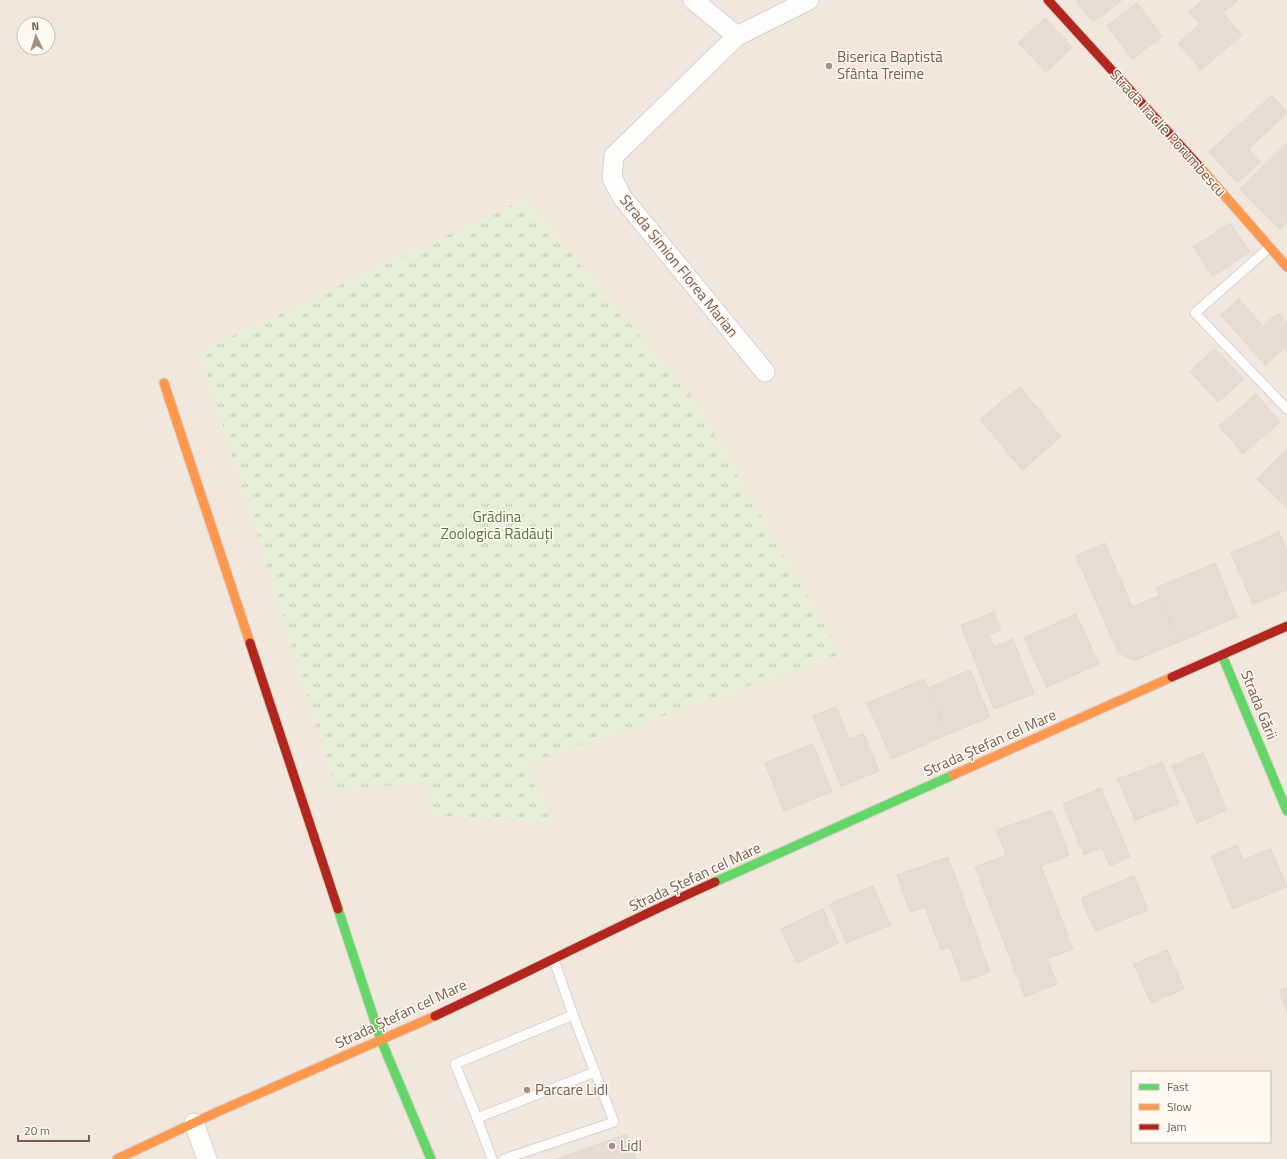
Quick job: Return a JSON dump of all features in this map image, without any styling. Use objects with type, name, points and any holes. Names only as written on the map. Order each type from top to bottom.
[{"type":"main road","name":"Strada Iraclie Porumbescu","points":[[1048,0],[1210,178],[1287,267]]},
{"type":"main road","points":[[164,383],[381,1040],[430,1159]]},
{"type":"main road","name":"Strada Ștefan cel Mare","points":[[117,1159],[554,960],[655,909],[1287,626]]},
{"type":"main road","name":"Strada Gării","points":[[1222,655],[1287,811]]},
{"type":"street","points":[[692,0],[736,36],[809,0]]},
{"type":"street","name":"Strada Simion Florea Marian","points":[[736,36],[614,156],[612,178],[622,197],[764,372]]},
{"type":"street","points":[[194,1123],[207,1159]]},
{"type":"lane","points":[[1270,247],[1195,313],[1287,409]]},
{"type":"lane","points":[[504,1159],[614,1122],[573,1015],[554,960]]},
{"type":"lane","points":[[492,1159],[478,1118],[455,1064],[573,1015]]},
{"type":"lane","points":[[478,1118],[596,1072]]},
{"type":"shaded area","points":[[0,0],[1287,0],[1287,1159],[0,1159]]},
{"type":"green space","name":"Grădina Zoologică Rădăuți","points":[[525,199],[693,398],[841,654],[525,764],[552,822],[432,815],[429,782],[336,790],[200,351]]},
{"type":"building","points":[[1076,0],[1122,0],[1093,22]]},
{"type":"building","points":[[1203,0],[1238,0],[1223,13],[1242,35],[1201,70],[1178,43],[1200,24],[1189,12]]},
{"type":"building","points":[[1137,3],[1162,36],[1133,59],[1107,26]]},
{"type":"building","points":[[1045,18],[1072,47],[1046,72],[1018,43]]},
{"type":"building","points":[[1272,95],[1287,113],[1248,149],[1260,162],[1237,183],[1209,152]]},
{"type":"building","points":[[1287,143],[1287,222],[1280,229],[1240,189]]},
{"type":"building","points":[[1230,223],[1250,252],[1213,276],[1193,247]]},
{"type":"building","points":[[1239,299],[1263,326],[1278,313],[1287,323],[1287,352],[1284,349],[1265,365],[1221,315]]},
{"type":"building","points":[[1215,349],[1244,379],[1218,402],[1190,371]]},
{"type":"building","points":[[1020,387],[1061,437],[1022,470],[980,419]]},
{"type":"building","points":[[1256,394],[1280,422],[1243,454],[1219,426]]},
{"type":"building","points":[[1287,449],[1287,508],[1257,479]]},
{"type":"building","points":[[1279,532],[1287,551],[1287,590],[1253,604],[1231,553]]},
{"type":"building","points":[[1105,543],[1132,607],[1159,596],[1179,642],[1136,660],[1125,657],[1117,650],[1076,556]]},
{"type":"building","points":[[1215,563],[1237,617],[1179,642],[1156,588]]},
{"type":"building","points":[[994,612],[1001,630],[989,634],[994,647],[1013,639],[1034,694],[994,709],[961,625]]},
{"type":"building","points":[[1076,614],[1099,664],[1047,687],[1024,638]]},
{"type":"building","points":[[970,670],[990,717],[948,734],[928,688]]},
{"type":"building","points":[[924,679],[948,734],[892,759],[867,703]]},
{"type":"building","points":[[836,707],[849,739],[864,734],[879,771],[841,786],[813,716]]},
{"type":"building","points":[[813,744],[832,791],[784,811],[765,763]]},
{"type":"building","points":[[1203,753],[1227,810],[1197,823],[1172,766]]},
{"type":"building","points":[[1162,762],[1179,803],[1135,820],[1118,779]]},
{"type":"building","points":[[1101,788],[1130,857],[1110,866],[1102,847],[1084,855],[1063,804]]},
{"type":"building","points":[[1052,810],[1069,855],[1041,866],[1073,949],[1047,959],[1057,984],[1025,997],[975,867],[1006,855],[997,830]]},
{"type":"building","points":[[1237,845],[1243,860],[1271,849],[1287,887],[1233,909],[1211,856]]},
{"type":"building","points":[[948,857],[990,972],[962,982],[950,947],[941,950],[925,907],[910,912],[897,875]]},
{"type":"building","points":[[1134,876],[1148,910],[1095,931],[1081,898]]},
{"type":"building","points":[[873,886],[890,925],[846,943],[830,904]]},
{"type":"building","points":[[823,909],[838,943],[797,963],[781,929]]},
{"type":"building","points":[[1167,950],[1184,989],[1151,1003],[1134,964]]},
{"type":"building","points":[[1287,988],[1287,1012],[1279,991]]},
{"type":"building","name":"Lidl","points":[[627,1134],[636,1159],[557,1159]]},
{"type":"traffic: fast","points":[[1222,655],[1287,811]]},
{"type":"traffic: fast","points":[[715,882],[953,775]]},
{"type":"traffic: fast","points":[[338,909],[381,1040],[431,1159]]},
{"type":"traffic: slow","points":[[1198,165],[1287,267]]},
{"type":"traffic: slow","points":[[164,383],[250,643]]},
{"type":"traffic: slow","points":[[953,775],[1172,677]]},
{"type":"traffic: slow","points":[[117,1159],[215,1113],[435,1016]]},
{"type":"traffic: jam","points":[[1048,0],[1198,165]]},
{"type":"traffic: jam","points":[[1172,677],[1287,626]]},
{"type":"traffic: jam","points":[[250,643],[338,909]]},
{"type":"traffic: jam","points":[[435,1016],[645,914],[715,882]]},
{"type":"place","name":"Biserica Baptistă Sfânta Treime","points":[[829,66]]},
{"type":"place","name":"Parcare Lidl","points":[[527,1090]]},
{"type":"place","name":"Lidl","points":[[612,1146]]}]
